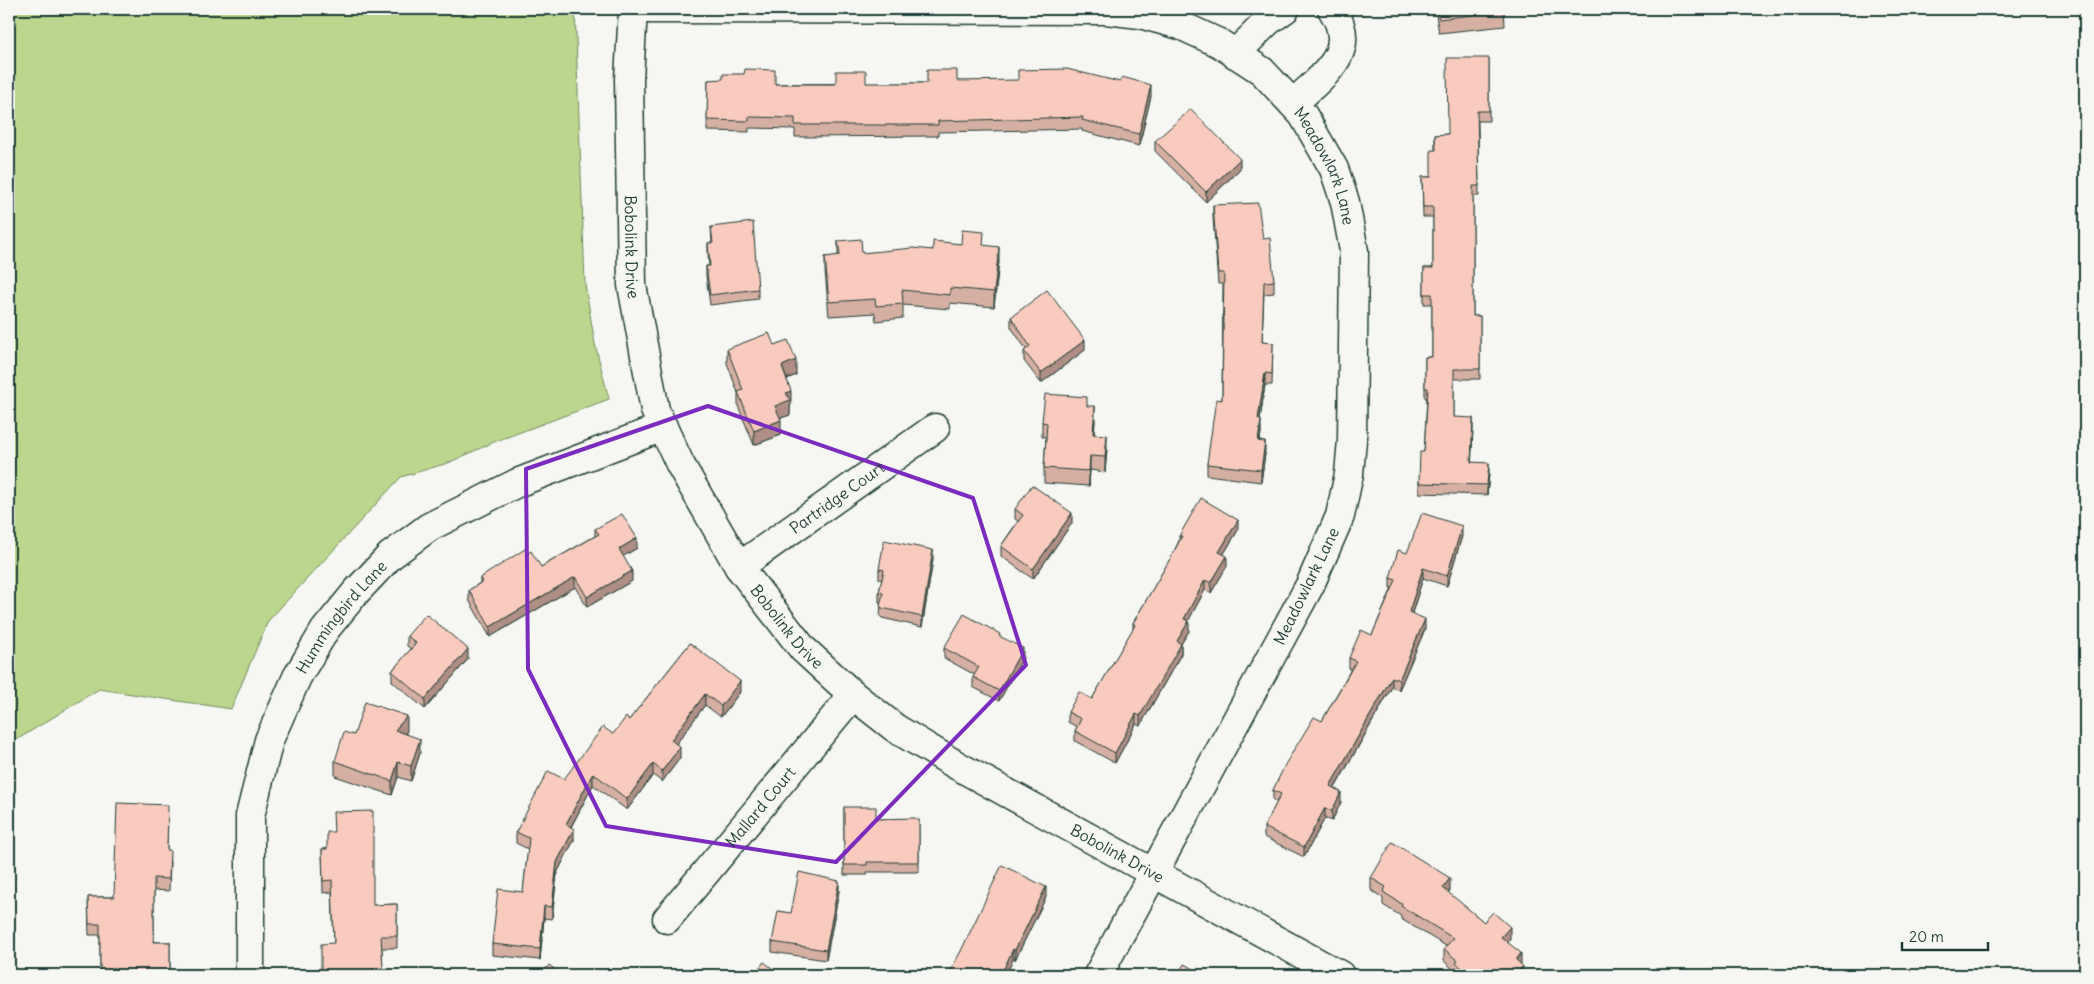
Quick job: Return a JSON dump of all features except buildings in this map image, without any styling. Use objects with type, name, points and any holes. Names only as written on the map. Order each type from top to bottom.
[{"type":"street","name":"Meadowlark Lane","points":[[633,9],[1106,10],[1140,14],[1180,25],[1219,43],[1262,71],[1303,115],[1334,169],[1345,202],[1354,250],[1352,440],[1349,474],[1340,516],[1310,585],[1154,872]]},
{"type":"street","name":"Bobolink Drive","points":[[633,9],[629,79],[632,285],[655,410],[680,464],[739,567],[803,649],[853,695],[895,728],[958,766],[1340,975]]},
{"type":"street","points":[[1236,54],[1266,22],[1285,9]]},
{"type":"street","points":[[1293,104],[1339,58],[1343,45],[1340,21],[1332,9]]},
{"type":"street","name":"Hummingbird Lane","points":[[250,975],[250,816],[270,740],[297,677],[325,630],[356,592],[390,556],[429,527],[517,483],[663,427]]},
{"type":"street","name":"Partridge Court","points":[[739,567],[934,428]]},
{"type":"street","name":"Mallard Court","points":[[667,919],[853,695]]},
{"type":"street","points":[[1098,975],[1154,872]]},
{"type":"highlighted area","points":[[708,406],[973,498],[1026,665],[836,862],[606,826],[528,669],[526,469]]},
{"type":"green space","points":[[9,9],[575,9],[585,284],[595,344],[609,399],[494,442],[448,463],[401,477],[268,621],[231,709],[99,689],[18,739],[9,738]]}]
